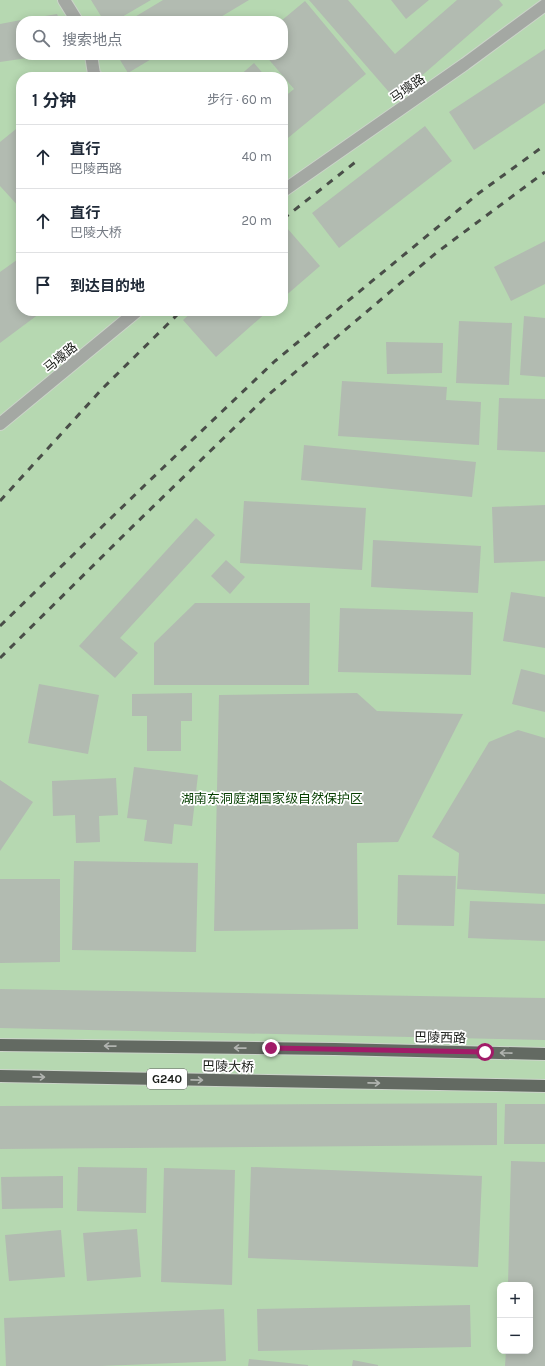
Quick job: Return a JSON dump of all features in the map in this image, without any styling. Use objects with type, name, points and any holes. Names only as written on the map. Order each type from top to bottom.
[{"type":"main road","name":"巴陵大桥","points":[[0,1045],[335,1049]]},
{"type":"main road","name":"巴陵西路","points":[[335,1049],[545,1054]]},
{"type":"main road","name":"巴陵大桥","points":[[0,1076],[545,1086]]},
{"type":"street","points":[[64,0],[74,16]]},
{"type":"street","name":"马壕路","points":[[288,188],[466,64],[545,5]]},
{"type":"street","points":[[92,60],[94,72]]},
{"type":"street","name":"马壕路","points":[[0,424],[131,316]]},
{"type":"green space","name":"湖南东洞庭湖国家级自然保护区","points":[[0,0],[545,0],[545,1366],[0,1366]]},
{"type":"building","points":[[91,0],[151,0],[124,16],[101,16]]},
{"type":"building","points":[[163,0],[249,0],[222,16],[136,16]]},
{"type":"building","points":[[309,0],[348,0],[395,54],[457,0],[499,0],[503,5],[395,99]]},
{"type":"building","points":[[391,0],[429,0],[406,19]]},
{"type":"building","points":[[305,1],[366,74],[288,138],[288,94],[294,89],[288,82],[288,72],[280,72],[269,60],[288,60],[287,16]]},
{"type":"building","points":[[57,14],[58,16],[45,16]]},
{"type":"building","points":[[16,21],[16,60],[0,62],[0,24]]},
{"type":"building","points":[[545,49],[545,103],[474,150],[449,112]]},
{"type":"building","points":[[120,60],[150,60],[130,72],[127,72]]},
{"type":"building","points":[[254,63],[262,72],[244,72]]},
{"type":"building","points":[[425,126],[452,161],[339,248],[312,213]]},
{"type":"building","points":[[16,129],[16,204],[0,186],[0,142]]},
{"type":"building","points":[[288,229],[320,266],[288,294]]},
{"type":"building","points":[[545,241],[545,284],[511,301],[494,267]]},
{"type":"building","points":[[16,261],[16,316],[36,316],[0,343],[0,272]]},
{"type":"building","points":[[187,316],[262,316],[216,357],[183,320]]},
{"type":"building","points":[[524,316],[545,318],[545,377],[520,375]]},
{"type":"building","points":[[459,321],[512,323],[509,385],[456,383]]},
{"type":"building","points":[[386,342],[443,343],[442,373],[387,374]]},
{"type":"building","points":[[342,381],[447,387],[446,400],[481,402],[479,445],[338,436]]},
{"type":"building","points":[[499,398],[545,399],[545,452],[497,450]]},
{"type":"building","points":[[304,445],[476,462],[472,497],[301,480]]},
{"type":"building","points":[[244,501],[366,508],[362,570],[240,563]]},
{"type":"building","points":[[545,505],[545,561],[494,563],[492,507]]},
{"type":"building","points":[[196,518],[215,535],[120,638],[138,653],[115,678],[79,646]]},
{"type":"building","points":[[373,540],[481,546],[478,593],[371,587]]},
{"type":"building","points":[[226,560],[245,577],[230,594],[211,576]]},
{"type":"building","points":[[511,592],[545,597],[545,648],[503,641]]},
{"type":"building","points":[[195,603],[310,603],[309,685],[154,685],[154,643]]},
{"type":"building","points":[[340,608],[473,612],[471,675],[338,672]]},
{"type":"building","points":[[521,669],[545,675],[545,712],[512,704]]},
{"type":"building","points":[[39,684],[99,695],[88,754],[28,743]]},
{"type":"building","points":[[192,693],[192,721],[181,721],[181,751],[147,751],[147,716],[132,716],[132,694]]},
{"type":"building","points":[[357,693],[377,711],[463,714],[398,842],[357,843],[358,929],[214,931],[219,695]]},
{"type":"building","points":[[518,730],[545,738],[545,894],[457,889],[459,853],[432,837],[489,742]]},
{"type":"building","points":[[134,767],[198,775],[192,826],[174,824],[172,844],[144,841],[147,820],[127,818]]},
{"type":"building","points":[[116,778],[118,815],[99,816],[100,842],[76,843],[75,815],[53,816],[52,781]]},
{"type":"building","points":[[0,780],[33,802],[0,851]]},
{"type":"building","points":[[74,861],[198,863],[196,952],[72,950]]},
{"type":"building","points":[[398,875],[456,876],[454,926],[397,925]]},
{"type":"building","points":[[0,879],[60,879],[60,962],[0,963]]},
{"type":"building","points":[[470,901],[545,904],[545,941],[468,938]]},
{"type":"building","points":[[0,989],[545,998],[545,1040],[0,1028]]},
{"type":"building","points":[[497,1103],[497,1145],[0,1149],[0,1106]]},
{"type":"building","points":[[505,1104],[545,1104],[545,1144],[504,1144]]},
{"type":"building","points":[[511,1161],[545,1162],[545,1366],[505,1366],[506,1354],[533,1354],[533,1282],[508,1282]]},
{"type":"building","points":[[78,1167],[147,1168],[146,1213],[77,1211]]},
{"type":"building","points":[[251,1167],[482,1176],[478,1267],[248,1258]]},
{"type":"building","points":[[164,1168],[235,1170],[232,1285],[161,1282]]},
{"type":"building","points":[[63,1176],[63,1208],[2,1209],[1,1177]]},
{"type":"building","points":[[137,1229],[141,1277],[87,1281],[83,1233]]},
{"type":"building","points":[[61,1230],[65,1277],[9,1281],[5,1235]]},
{"type":"building","points":[[470,1305],[471,1347],[258,1351],[257,1309]]},
{"type":"building","points":[[224,1309],[226,1361],[100,1366],[6,1366],[4,1318]]},
{"type":"building","points":[[249,1359],[308,1365],[308,1366],[248,1366]]},
{"type":"building","points":[[353,1360],[378,1365],[378,1366],[352,1366]]},
{"type":"railway","points":[[0,626],[275,361],[479,193],[545,145]]},
{"type":"railway","points":[[288,215],[358,160]]},
{"type":"railway","points":[[0,658],[267,396],[436,253],[545,172]]},
{"type":"railway","points":[[0,501],[103,388],[176,316]]},
{"type":"route","points":[[271,1048],[485,1052]]}]
